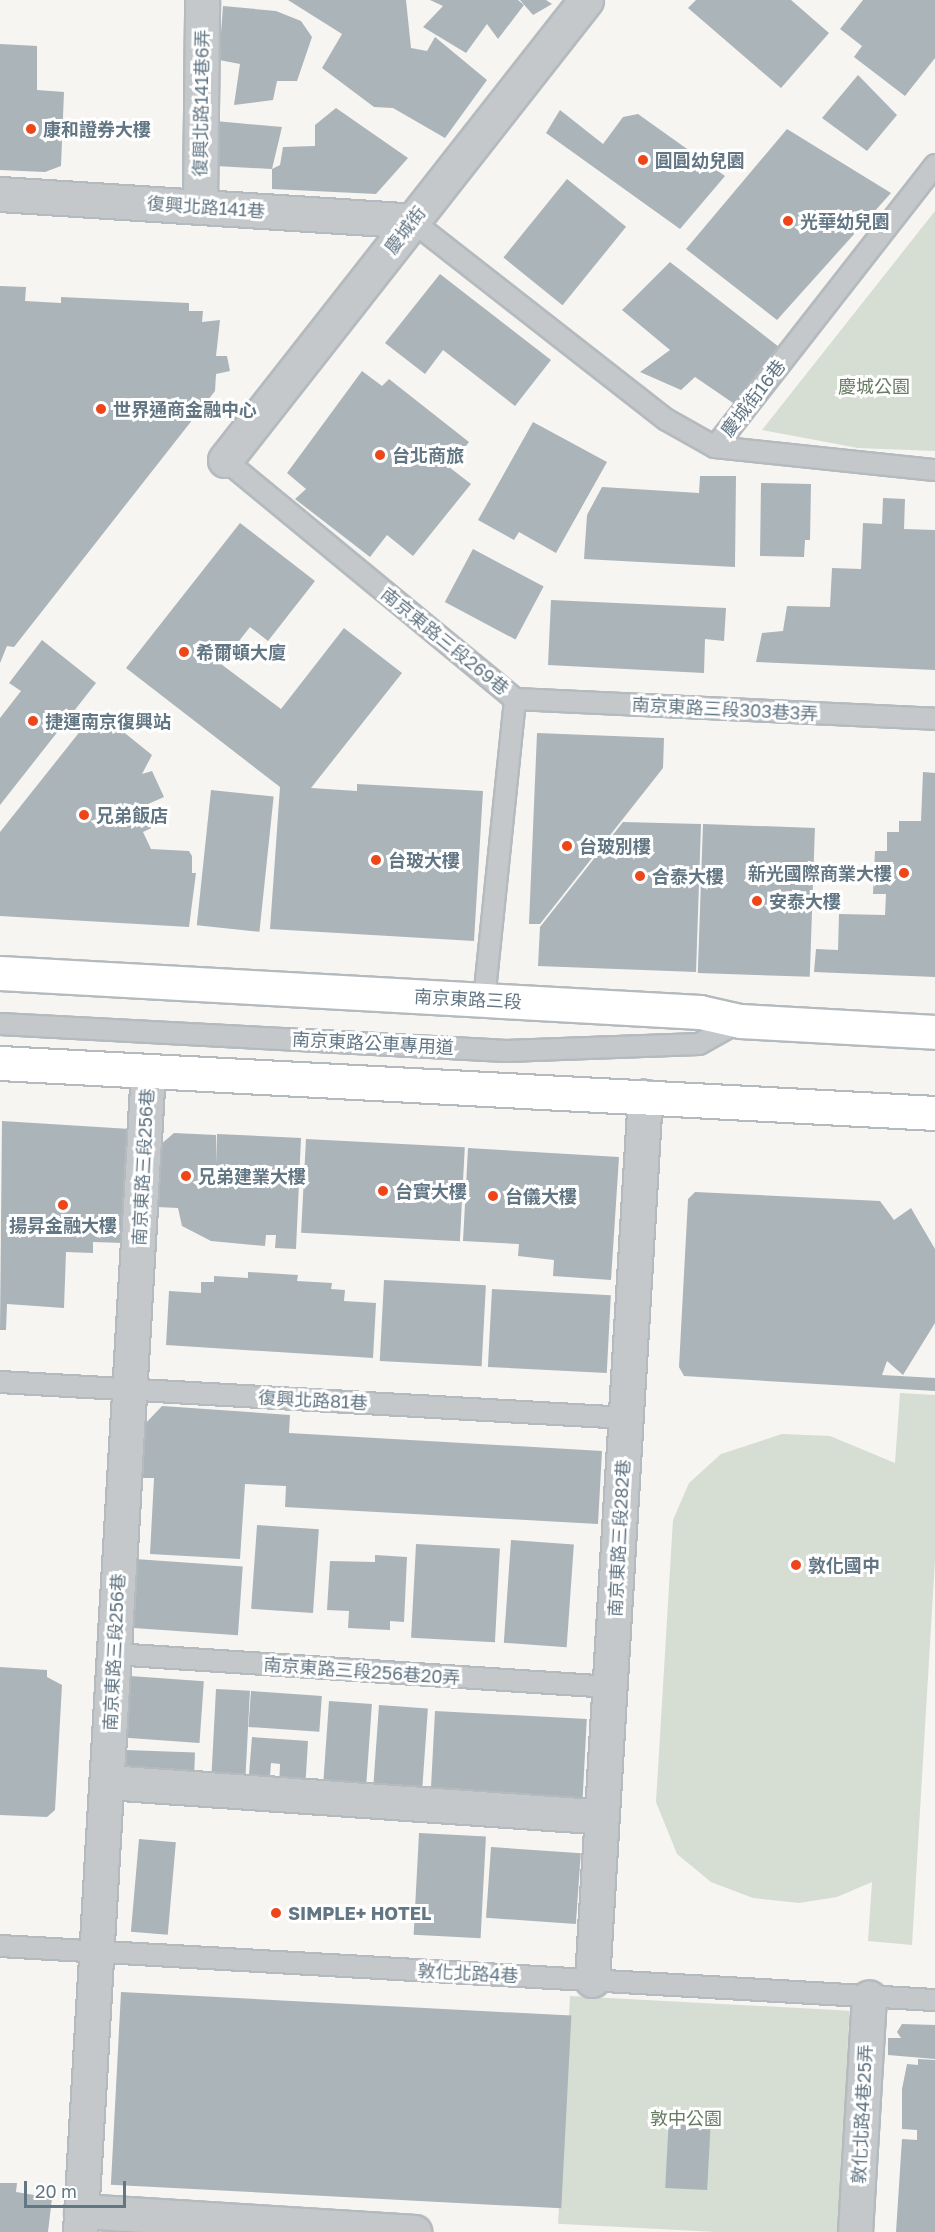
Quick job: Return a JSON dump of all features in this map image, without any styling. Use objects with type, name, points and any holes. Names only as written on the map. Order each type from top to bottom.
[{"type":"main road","name":"南京東路三段","points":[[0,973],[700,1012],[740,1021],[935,1032]]},
{"type":"main road","points":[[0,1063],[935,1113]]},
{"type":"street","name":"復興北路141巷6弄","points":[[200,206],[202,0]]},
{"type":"street","name":"慶城街","points":[[225,460],[586,0]]},
{"type":"street","name":"復興北路141巷","points":[[0,194],[412,221]]},
{"type":"street","name":"南京東路三段256巷","points":[[81,2222],[148,1072]]},
{"type":"street","name":"南京東路三段282巷","points":[[592,1980],[645,1096]]},
{"type":"street","points":[[106,1782],[602,1817]]},
{"type":"street","name":"敦化北路4巷25弄","points":[[855,2232],[869,1996]]},
{"type":"street","points":[[81,2222],[414,2232]]},
{"type":"lane","name":"慶城街16巷","points":[[412,221],[667,420],[715,447],[935,165]]},
{"type":"lane","points":[[715,447],[935,470]]},
{"type":"lane","name":"南京東路三段269巷","points":[[225,460],[515,699],[484,1000]]},
{"type":"lane","name":"南京東路三段303巷3弄","points":[[515,699],[935,719]]},
{"type":"lane","name":"南京東路公車專用道","points":[[0,1024],[506,1051],[699,1044],[740,1021]]},
{"type":"lane","name":"復興北路81巷","points":[[0,1382],[626,1418]]},
{"type":"lane","name":"南京東路三段256巷20弄","points":[[114,1654],[610,1688]]},
{"type":"lane","name":"敦化北路4巷","points":[[0,1946],[935,2000]]},
{"type":"green space","name":"慶城公園","points":[[935,211],[935,451],[858,448],[762,430]]},
{"type":"green space","points":[[900,1393],[935,1395],[935,1560],[912,1945],[868,1941],[872,1882],[837,1897],[799,1903],[753,1898],[711,1882],[677,1854],[656,1802],[673,1520],[689,1483],[721,1454],[782,1434],[830,1436],[895,1463]]},
{"type":"green space","name":"敦中公園","points":[[570,1996],[850,2011],[838,2232],[717,2232],[558,2224]]},
{"type":"building","points":[[288,0],[406,0],[411,48],[427,51],[435,37],[487,80],[445,138],[393,108],[374,107],[322,68],[342,34]]},
{"type":"building","points":[[430,0],[518,0],[524,5],[498,39],[487,24],[466,53],[423,27],[443,6]]},
{"type":"building","points":[[520,0],[546,0],[552,4],[533,15]]},
{"type":"building","points":[[696,0],[791,0],[829,33],[781,88],[688,8]]},
{"type":"building","points":[[863,0],[935,0],[935,58],[905,96],[854,57],[862,46],[840,29]]},
{"type":"building","points":[[223,6],[276,11],[301,21],[312,37],[297,81],[277,81],[273,100],[234,105],[240,64],[219,60]]},
{"type":"building","name":"康和證券大樓","points":[[0,44],[37,46],[37,90],[64,92],[61,166],[45,172],[0,170]]},
{"type":"building","points":[[858,75],[897,115],[867,151],[822,118]]},
{"type":"building","points":[[336,108],[408,158],[376,194],[272,189],[272,169],[280,165],[283,147],[315,146],[315,125]]},
{"type":"building","name":"圓圓幼兒園","points":[[560,110],[603,144],[623,117],[638,114],[725,176],[680,229],[546,133]]},
{"type":"building","points":[[215,121],[282,127],[272,169],[216,166]]},
{"type":"building","name":"光華幼兒園","points":[[787,129],[891,193],[777,320],[686,249]]},
{"type":"building","points":[[567,179],[626,227],[563,305],[503,257]]},
{"type":"building","points":[[670,262],[779,347],[736,405],[695,377],[681,390],[640,372],[670,350],[622,310]]},
{"type":"building","points":[[440,274],[551,360],[515,406],[443,350],[425,374],[385,343]]},
{"type":"building","name":"世界通商金融中心","points":[[0,286],[26,287],[25,301],[61,303],[61,297],[189,303],[189,311],[203,311],[202,322],[220,320],[216,356],[227,356],[230,371],[216,374],[215,391],[14,647],[7,646],[0,663]]},
{"type":"building","name":"台北商旅","points":[[362,371],[382,386],[389,379],[469,442],[449,467],[471,484],[413,556],[387,535],[370,557],[295,499],[306,489],[287,473]]},
{"type":"building","points":[[533,422],[607,462],[556,553],[519,532],[514,540],[478,520]]},
{"type":"building","points":[[700,476],[736,476],[735,567],[584,559],[587,515],[602,487],[699,493]]},
{"type":"building","points":[[761,483],[811,484],[810,540],[805,540],[804,557],[760,556]]},
{"type":"building","points":[[883,498],[905,499],[904,529],[935,530],[935,670],[756,662],[762,633],[783,631],[787,606],[830,607],[832,568],[861,569],[863,523],[882,524]]},
{"type":"building","points":[[240,523],[315,581],[268,641],[250,627],[221,664],[281,709],[344,628],[402,673],[311,788],[357,791],[357,784],[483,791],[474,941],[270,929],[280,787],[126,668]]},
{"type":"building","points":[[473,549],[544,587],[515,640],[445,602]]},
{"type":"building","points":[[551,600],[726,608],[724,641],[705,639],[704,673],[548,665]]},
{"type":"building","name":"捷運南京復興站","points":[[42,640],[96,683],[0,805],[0,718],[21,691],[9,683]]},
{"type":"building","name":"兄弟飯店","points":[[100,713],[152,755],[142,774],[152,771],[164,797],[148,804],[158,825],[143,832],[151,849],[189,851],[192,856],[192,873],[196,873],[189,927],[0,916],[0,832],[93,715]]},
{"type":"building","name":"台玻別樓","points":[[537,733],[664,738],[663,768],[540,924],[529,924]]},
{"type":"building","name":"新光國際商業大樓","points":[[923,772],[935,773],[935,977],[814,972],[816,949],[838,950],[839,914],[885,915],[886,894],[873,894],[875,851],[887,851],[887,832],[899,832],[899,821],[921,821]]},
{"type":"building","points":[[211,790],[274,797],[259,932],[197,925]]},
{"type":"building","name":"合泰大樓","points":[[623,822],[701,824],[696,972],[538,966],[540,927]]},
{"type":"building","name":"安泰大樓","points":[[703,824],[815,828],[810,977],[698,973]]},
{"type":"building","name":"揚昇金融大樓","points":[[2,1121],[130,1129],[124,1243],[93,1242],[93,1253],[66,1252],[64,1308],[7,1304],[6,1330],[0,1330]]},
{"type":"building","points":[[174,1133],[216,1135],[216,1164],[217,1134],[301,1138],[296,1249],[275,1248],[276,1235],[266,1235],[265,1246],[211,1241],[182,1226],[178,1208],[157,1207],[160,1145]]},
{"type":"building","name":"台實大樓","points":[[306,1139],[465,1147],[460,1241],[301,1233]]},
{"type":"building","points":[[468,1148],[619,1157],[611,1280],[553,1276],[554,1260],[518,1256],[519,1244],[463,1241]]},
{"type":"building","points":[[695,1192],[880,1201],[894,1220],[911,1208],[935,1249],[935,1323],[903,1375],[887,1361],[882,1375],[935,1378],[935,1391],[684,1376],[679,1367],[688,1199]]},
{"type":"building","points":[[248,1272],[298,1275],[297,1281],[332,1283],[331,1289],[345,1290],[344,1301],[376,1303],[373,1358],[166,1345],[169,1291],[201,1293],[201,1282],[214,1282],[214,1276],[248,1278]]},
{"type":"building","points":[[384,1280],[486,1285],[482,1366],[380,1361]]},
{"type":"building","points":[[492,1289],[611,1295],[607,1373],[488,1367]]},
{"type":"building","points":[[162,1406],[290,1415],[289,1433],[602,1451],[598,1524],[285,1507],[286,1486],[245,1484],[240,1559],[150,1554],[154,1478],[142,1478],[143,1426]]},
{"type":"building","points":[[257,1525],[319,1529],[313,1613],[251,1609]]},
{"type":"building","points":[[511,1540],[574,1544],[567,1647],[504,1643]]},
{"type":"building","points":[[416,1544],[500,1548],[495,1642],[411,1638]]},
{"type":"building","points":[[375,1555],[407,1557],[404,1622],[390,1621],[390,1630],[348,1628],[349,1611],[327,1610],[330,1561],[375,1562]]},
{"type":"building","points":[[135,1559],[243,1567],[238,1635],[130,1628]]},
{"type":"building","points":[[0,1667],[47,1670],[47,1677],[62,1685],[55,1810],[47,1817],[0,1815]]},
{"type":"building","points":[[130,1676],[204,1681],[199,1743],[126,1738]]},
{"type":"building","points":[[216,1689],[250,1691],[245,1778],[211,1776]]},
{"type":"building","points":[[251,1691],[322,1696],[319,1732],[248,1727]]},
{"type":"building","points":[[329,1701],[372,1704],[366,1786],[323,1783]]},
{"type":"building","points":[[379,1705],[428,1708],[422,1799],[373,1796]]},
{"type":"building","points":[[435,1711],[587,1719],[583,1800],[431,1792]]},
{"type":"building","points":[[252,1737],[308,1741],[305,1791],[279,1790],[280,1764],[271,1763],[269,1789],[248,1787]]},
{"type":"building","points":[[126,1750],[195,1752],[194,1793],[125,1791]]},
{"type":"building","points":[[419,1833],[486,1837],[481,1938],[414,1935]]},
{"type":"building","points":[[139,1839],[176,1842],[168,1935],[131,1932]]},
{"type":"building","points":[[491,1847],[581,1853],[576,1924],[486,1918]]},
{"type":"building","points":[[121,1992],[571,2016],[561,2208],[111,2185]]},
{"type":"building","points":[[902,2024],[935,2025],[935,2059],[888,2055],[888,2038],[901,2038],[897,2032]]},
{"type":"building","points":[[918,2059],[935,2060],[935,2232],[896,2232],[902,2139],[917,2140],[917,2130],[902,2129],[902,2089],[907,2064],[918,2065]]},
{"type":"building","points":[[669,2116],[711,2118],[707,2190],[665,2188]]},
{"type":"building","points":[[0,2183],[17,2183],[16,2192],[52,2198],[48,2232],[0,2232]]},
{"type":"place","name":"康和證券大樓","points":[[31,129]]},
{"type":"place","name":"圓圓幼兒園","points":[[643,160]]},
{"type":"place","name":"光華幼兒園","points":[[788,221]]},
{"type":"place","name":"世界通商金融中心","points":[[101,409]]},
{"type":"place","name":"台北商旅","points":[[380,455]]},
{"type":"place","name":"希爾頓大廈","points":[[184,652]]},
{"type":"place","name":"捷運南京復興站","points":[[33,721]]},
{"type":"place","name":"兄弟飯店","points":[[84,815]]},
{"type":"place","name":"台玻別樓","points":[[567,846]]},
{"type":"place","name":"台玻大樓","points":[[376,860]]},
{"type":"place","name":"新光國際商業大樓","points":[[904,873]]},
{"type":"place","name":"合泰大樓","points":[[640,876]]},
{"type":"place","name":"安泰大樓","points":[[757,901]]},
{"type":"place","name":"兄弟建業大樓","points":[[186,1176]]},
{"type":"place","name":"台實大樓","points":[[383,1191]]},
{"type":"place","name":"台儀大樓","points":[[493,1196]]},
{"type":"place","name":"揚昇金融大樓","points":[[63,1205]]},
{"type":"place","name":"敦化國中","points":[[796,1565]]},
{"type":"place","name":"SIMPLE+ HOTEL","points":[[276,1913]]}]
